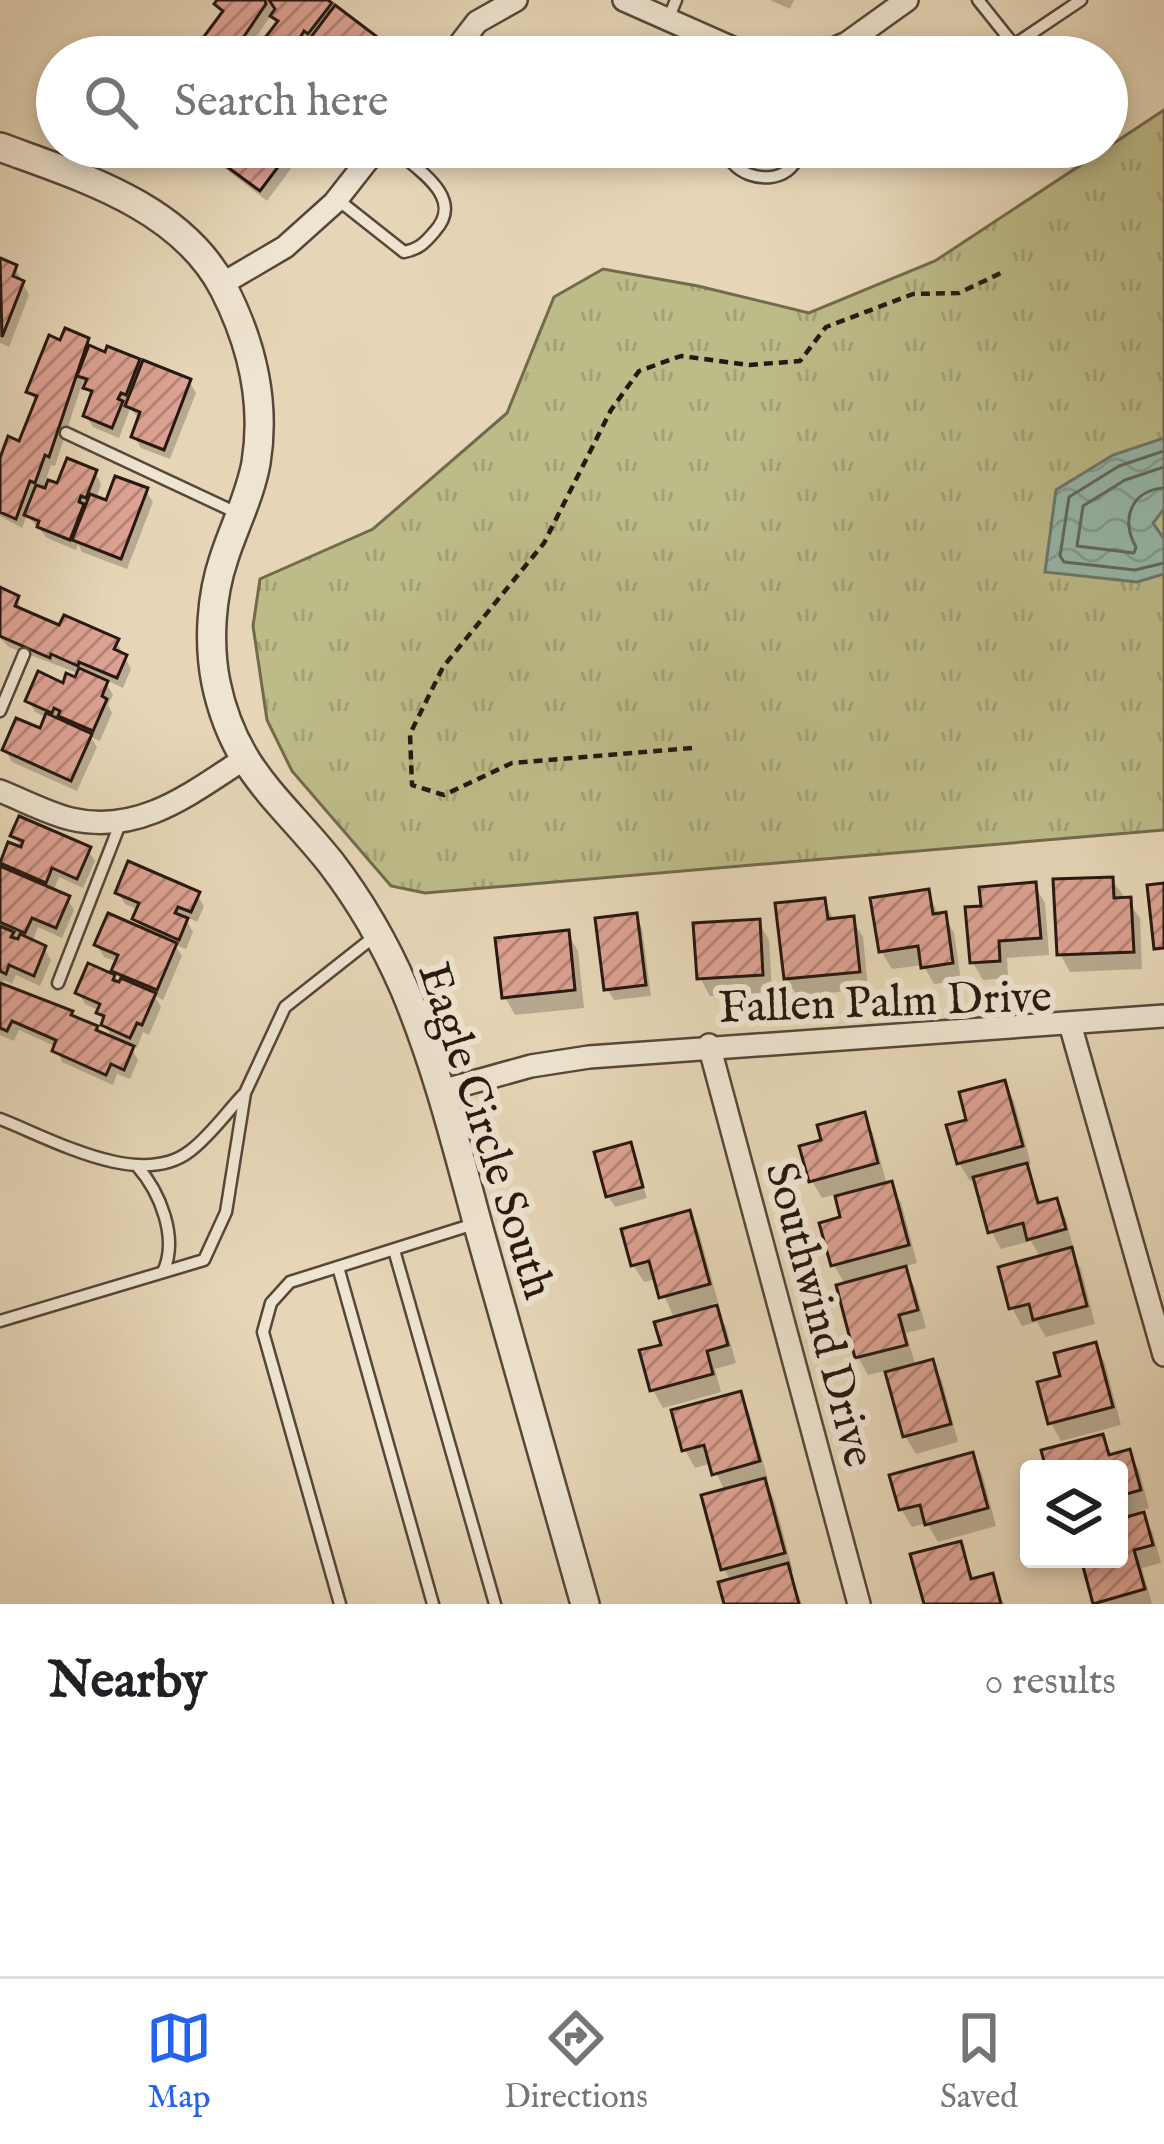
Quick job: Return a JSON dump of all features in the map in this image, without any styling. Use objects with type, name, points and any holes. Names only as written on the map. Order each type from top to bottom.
[{"type":"street","points":[[466,36],[477,22],[516,0]]},
{"type":"street","points":[[624,0],[672,9],[717,36]]},
{"type":"street","points":[[858,36],[907,0]]},
{"type":"street","name":"Eagle Circle South","points":[[0,147],[36,161]]},
{"type":"street","name":"Eagle Circle South","points":[[53,168],[121,195],[166,223],[222,284],[248,341],[259,390],[255,467],[222,562],[212,637],[220,697],[244,759],[273,801],[328,860],[378,934],[404,986],[441,1091],[585,1604]]},
{"type":"street","points":[[222,284],[285,247],[337,199],[357,168]]},
{"type":"street","points":[[0,791],[71,819],[120,824],[164,811],[244,759]]},
{"type":"street","points":[[1070,1024],[1164,1016]]},
{"type":"street","name":"Fallen Palm Drive","points":[[441,1091],[531,1066],[710,1045],[1070,1024],[1164,1355]]},
{"type":"street","name":"Southwind Drive","points":[[710,1045],[860,1604]]},
{"type":"lane","points":[[978,0],[1007,36]]},
{"type":"lane","points":[[1027,36],[1081,0]]},
{"type":"lane","points":[[337,199],[404,252],[418,250],[442,224],[448,208],[444,196],[414,168]]},
{"type":"lane","points":[[737,168],[766,177],[788,168]]},
{"type":"lane","points":[[66,433],[240,514]]},
{"type":"lane","points":[[0,711],[24,654]]},
{"type":"lane","points":[[58,983],[120,824]]},
{"type":"lane","points":[[0,1321],[204,1260],[226,1212],[245,1093],[285,1007],[378,934]]},
{"type":"lane","points":[[0,1119],[119,1165],[137,1166],[170,1161],[189,1152],[245,1093]]},
{"type":"lane","points":[[137,1166],[153,1184],[168,1230],[170,1258],[164,1272]]},
{"type":"lane","points":[[340,1604],[263,1332],[271,1303],[290,1282],[478,1223]]},
{"type":"lane","points":[[394,1250],[495,1604]]},
{"type":"lane","points":[[338,1267],[433,1604]]},
{"type":"path","points":[[692,748],[512,763],[444,794],[412,785],[410,734],[443,667],[544,543],[611,410],[639,371],[681,356],[749,365],[800,362],[826,327],[913,294],[958,293],[1003,272]]},
{"type":"green space","points":[[1164,110],[1164,830],[425,893],[391,886],[292,771],[267,720],[253,626],[260,579],[373,529],[507,413],[554,297],[603,269],[809,313],[935,261],[1076,168],[1128,168],[1128,134]]},
{"type":"water","points":[[1164,438],[1164,509],[1153,523],[1164,539],[1164,574],[1137,582],[1045,572],[1056,490],[1113,455]]},
{"type":"building","points":[[217,0],[265,0],[266,4],[244,36],[204,36],[223,11],[214,4]]},
{"type":"building","points":[[269,0],[332,3],[308,34],[304,31],[301,36],[266,36],[278,21],[270,16],[275,9]]},
{"type":"building","points":[[335,5],[376,36],[312,36]]},
{"type":"building","points":[[229,168],[277,168],[260,191]]},
{"type":"building","points":[[0,258],[17,265],[13,276],[24,281],[2,337]]},
{"type":"building","points":[[65,328],[89,338],[49,457],[45,455],[35,483],[30,481],[16,519],[0,512],[0,458],[8,436],[19,441],[37,396],[26,392],[49,335],[60,340]]},
{"type":"building","points":[[89,345],[105,352],[107,346],[140,359],[126,395],[121,393],[118,399],[123,401],[112,428],[83,416],[92,391],[83,388],[87,379],[77,376]]},
{"type":"building","points":[[143,360],[191,379],[164,450],[131,437],[140,412],[125,406]]},
{"type":"building","points":[[67,458],[97,470],[86,498],[81,496],[79,502],[84,504],[70,540],[37,527],[39,521],[24,515],[36,485],[45,488],[48,480],[57,483]]},
{"type":"building","points":[[115,476],[148,488],[121,559],[72,540],[90,494],[106,500]]},
{"type":"building","points":[[0,587],[19,596],[15,606],[59,625],[64,615],[119,639],[114,649],[127,655],[117,678],[79,662],[78,666],[51,654],[50,658],[0,636]]},
{"type":"building","points":[[79,668],[108,681],[102,696],[107,699],[93,731],[58,716],[60,711],[54,708],[52,713],[25,701],[38,671],[63,683],[66,673],[75,677]]},
{"type":"building","points":[[46,713],[92,734],[71,781],[2,750],[16,718],[40,728]]},
{"type":"building","points":[[19,816],[91,847],[77,879],[52,868],[46,883],[0,863],[8,842],[21,847],[23,841],[10,836]]},
{"type":"building","points":[[128,861],[200,892],[191,912],[178,907],[175,913],[188,918],[179,940],[132,919],[139,903],[115,893]]},
{"type":"building","points":[[0,866],[70,896],[56,928],[32,918],[25,933],[0,922]]},
{"type":"building","points":[[1113,877],[1114,898],[1131,897],[1134,952],[1057,955],[1053,879]]},
{"type":"building","points":[[1036,882],[1041,938],[999,941],[1000,961],[970,963],[965,907],[981,906],[979,887]]},
{"type":"building","points":[[1164,883],[1164,948],[1154,949],[1147,885]]},
{"type":"building","points":[[929,889],[933,914],[946,912],[953,963],[921,968],[918,946],[879,952],[870,898]]},
{"type":"building","points":[[825,898],[828,919],[854,916],[860,972],[784,979],[775,903]]},
{"type":"building","points":[[108,913],[177,943],[157,990],[111,971],[118,955],[94,945]]},
{"type":"building","points":[[637,913],[646,985],[604,990],[595,918]]},
{"type":"building","points":[[760,919],[763,975],[697,979],[693,923]]},
{"type":"building","points":[[0,926],[14,932],[11,937],[18,939],[20,934],[46,946],[34,976],[9,965],[6,974],[0,971]]},
{"type":"building","points":[[569,930],[575,990],[502,998],[495,938]]},
{"type":"building","points":[[88,963],[115,975],[113,980],[121,978],[156,993],[142,1025],[137,1023],[130,1038],[101,1025],[104,1016],[96,1013],[100,1004],[75,993]]},
{"type":"building","points":[[0,983],[73,1011],[71,1015],[98,1026],[96,1030],[134,1046],[124,1070],[111,1064],[106,1075],[52,1051],[56,1040],[12,1021],[7,1031],[0,1028]]},
{"type":"building","points":[[1005,1080],[1023,1146],[957,1164],[946,1125],[966,1120],[959,1092]]},
{"type":"building","points":[[865,1112],[878,1163],[809,1182],[799,1146],[821,1140],[817,1125]]},
{"type":"building","points":[[631,1142],[643,1187],[606,1197],[594,1152]]},
{"type":"building","points":[[1027,1163],[1038,1203],[1057,1198],[1066,1229],[1027,1240],[1023,1223],[988,1233],[973,1177]]},
{"type":"building","points":[[892,1181],[909,1245],[831,1266],[819,1223],[840,1217],[835,1196]]},
{"type":"building","points":[[690,1210],[710,1284],[659,1298],[649,1261],[631,1266],[621,1229]]},
{"type":"building","points":[[1072,1247],[1087,1306],[1033,1320],[1029,1304],[1009,1309],[998,1267]]},
{"type":"building","points":[[906,1266],[918,1310],[899,1315],[907,1345],[855,1358],[836,1285]]},
{"type":"building","points":[[717,1305],[728,1345],[707,1351],[713,1374],[650,1391],[639,1350],[661,1345],[654,1322]]},
{"type":"building","points":[[1096,1342],[1113,1407],[1048,1424],[1037,1382],[1060,1376],[1054,1353]]},
{"type":"building","points":[[933,1359],[951,1424],[903,1437],[885,1372]]},
{"type":"building","points":[[741,1391],[760,1461],[712,1475],[704,1445],[682,1451],[671,1410]]},
{"type":"building","points":[[1103,1434],[1109,1455],[1130,1449],[1141,1490],[1128,1494],[1128,1460],[1044,1460],[1041,1450]]},
{"type":"building","points":[[973,1452],[988,1508],[925,1525],[920,1505],[899,1510],[889,1475]]},
{"type":"building","points":[[765,1478],[785,1553],[721,1570],[701,1495]]},
{"type":"building","points":[[1144,1512],[1153,1545],[1134,1550],[1145,1589],[1093,1604],[1083,1568],[1128,1568],[1128,1516]]},
{"type":"building","points":[[961,1541],[971,1579],[993,1573],[1001,1604],[924,1604],[910,1554]]},
{"type":"building","points":[[788,1563],[799,1604],[724,1604],[718,1582]]}]
